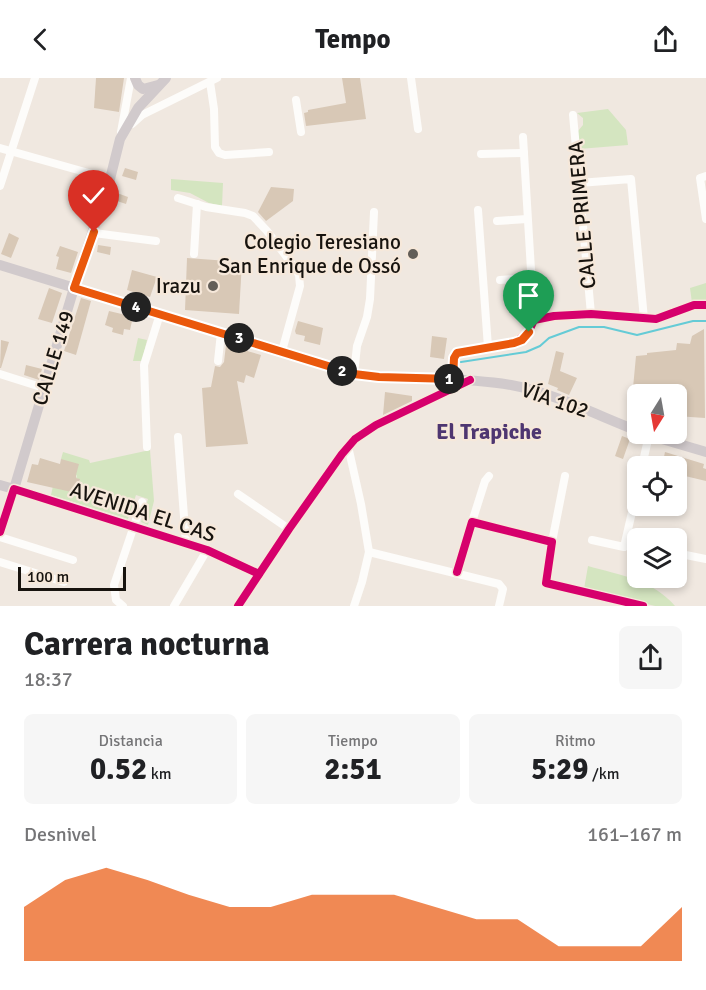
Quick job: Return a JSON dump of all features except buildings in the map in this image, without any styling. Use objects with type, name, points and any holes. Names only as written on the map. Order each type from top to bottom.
[{"type":"main road","points":[[132,81],[143,88],[150,88],[166,80]]},
{"type":"main road","points":[[120,139],[132,117],[148,96],[166,80]]},
{"type":"main road","points":[[132,81],[136,94],[148,96]]},
{"type":"main road","name":"CALLE 149","points":[[14,489],[74,288],[94,232],[120,139]]},
{"type":"main road","points":[[0,265],[354,374],[454,383],[494,383]]},
{"type":"main road","name":"VÍA 102","points":[[454,383],[470,380],[513,385],[549,396],[627,427]]},
{"type":"main road","points":[[680,444],[706,452]]},
{"type":"main road","points":[[0,485],[14,489]]},
{"type":"street","points":[[0,186],[35,78]]},
{"type":"street","points":[[411,78],[418,129]]},
{"type":"street","points":[[120,139],[142,115],[213,80],[215,147],[219,153],[225,155],[269,152]]},
{"type":"street","name":"CALLE 149","points":[[120,139],[132,81]]},
{"type":"street","points":[[296,100],[301,132]]},
{"type":"street","name":"CALLE PRIMERA","points":[[573,115],[591,314]]},
{"type":"street","points":[[238,606],[348,446],[376,425],[454,383],[454,358],[457,353],[522,340],[529,332],[534,320],[523,137]]},
{"type":"street","points":[[0,148],[110,179]]},
{"type":"street","points":[[482,154],[524,153]]},
{"type":"street","points":[[703,177],[706,219]]},
{"type":"street","points":[[579,183],[631,179],[644,319]]},
{"type":"street","points":[[178,198],[220,210],[253,216],[267,231],[299,275],[300,286],[296,305],[282,351]]},
{"type":"street","points":[[194,254],[197,204]]},
{"type":"street","points":[[478,210],[488,347]]},
{"type":"street","points":[[354,374],[357,346],[367,317],[370,299],[374,212]]},
{"type":"street","points":[[497,221],[527,219]]},
{"type":"street","points":[[94,232],[156,241]]},
{"type":"street","points":[[500,279],[531,278]]},
{"type":"street","points":[[534,320],[554,316],[591,314],[656,320],[694,305],[706,305]]},
{"type":"street","points":[[147,447],[144,364],[160,314]]},
{"type":"street","points":[[218,361],[221,333]]},
{"type":"street","points":[[0,374],[44,388]]},
{"type":"street","points":[[178,437],[186,543]]},
{"type":"street","points":[[348,446],[369,552],[354,606]]},
{"type":"street","points":[[457,573],[485,481],[489,476]]},
{"type":"street","points":[[565,476],[546,583],[643,606]]},
{"type":"street","name":"CALLE 149","points":[[0,532],[14,489]]},
{"type":"street","name":"AVENIDA EL CAS","points":[[14,489],[207,550],[259,574]]},
{"type":"street","points":[[238,494],[289,529]]},
{"type":"street","points":[[123,606],[116,600],[114,585],[142,502]]},
{"type":"street","points":[[592,540],[624,547],[631,516]]},
{"type":"street","points":[[472,522],[552,542]]},
{"type":"street","points":[[0,537],[73,560]]},
{"type":"street","points":[[174,606],[207,550]]},
{"type":"street","points":[[369,552],[501,586],[499,606]]},
{"type":"street","points":[[687,555],[706,559]]},
{"type":"street","points":[[0,562],[64,582]]},
{"type":"green space","points":[[608,109],[626,130],[628,145],[579,149],[578,131],[583,125],[583,118],[577,113]]},
{"type":"green space","points":[[171,179],[223,183],[222,206],[209,203],[190,193],[171,190]]},
{"type":"green space","points":[[706,283],[706,302],[692,303],[690,288]]},
{"type":"green space","points":[[138,338],[147,340],[142,361],[133,361]]},
{"type":"green space","points":[[150,450],[154,501],[148,525],[141,522],[148,499],[136,495],[128,519],[51,495],[53,486],[76,493],[80,480],[61,459],[63,452],[89,460],[90,463]]},
{"type":"green space","points":[[588,566],[627,577],[627,588],[653,588],[675,606],[655,606],[584,589]]},
{"type":"waterway","points":[[461,362],[526,352],[540,346],[549,338],[579,327],[604,327],[637,335],[693,321],[706,321]]},
{"type":"cycle path","points":[[453,379],[454,358],[457,353],[512,343],[521,339],[534,320],[554,316],[591,314],[656,319],[694,305],[706,305]]},
{"type":"cycle path","points":[[238,606],[289,529],[355,439],[376,425],[470,380]]},
{"type":"cycle path","points":[[0,532],[14,489],[207,550],[259,574]]},
{"type":"cycle path","points":[[457,572],[472,522],[552,542],[546,583],[643,606]]},
{"type":"place","name":"Colegio Teresiano San Enrique de Ossó","points":[[413,254]]},
{"type":"place","name":"Irazu","points":[[213,286]]},
{"type":"district","name":"El Trapiche","points":[[489,431]]},
{"type":"route","points":[[94,232],[74,288],[354,374],[405,379],[453,379],[454,358],[457,353],[514,343],[522,340],[529,332]]}]
